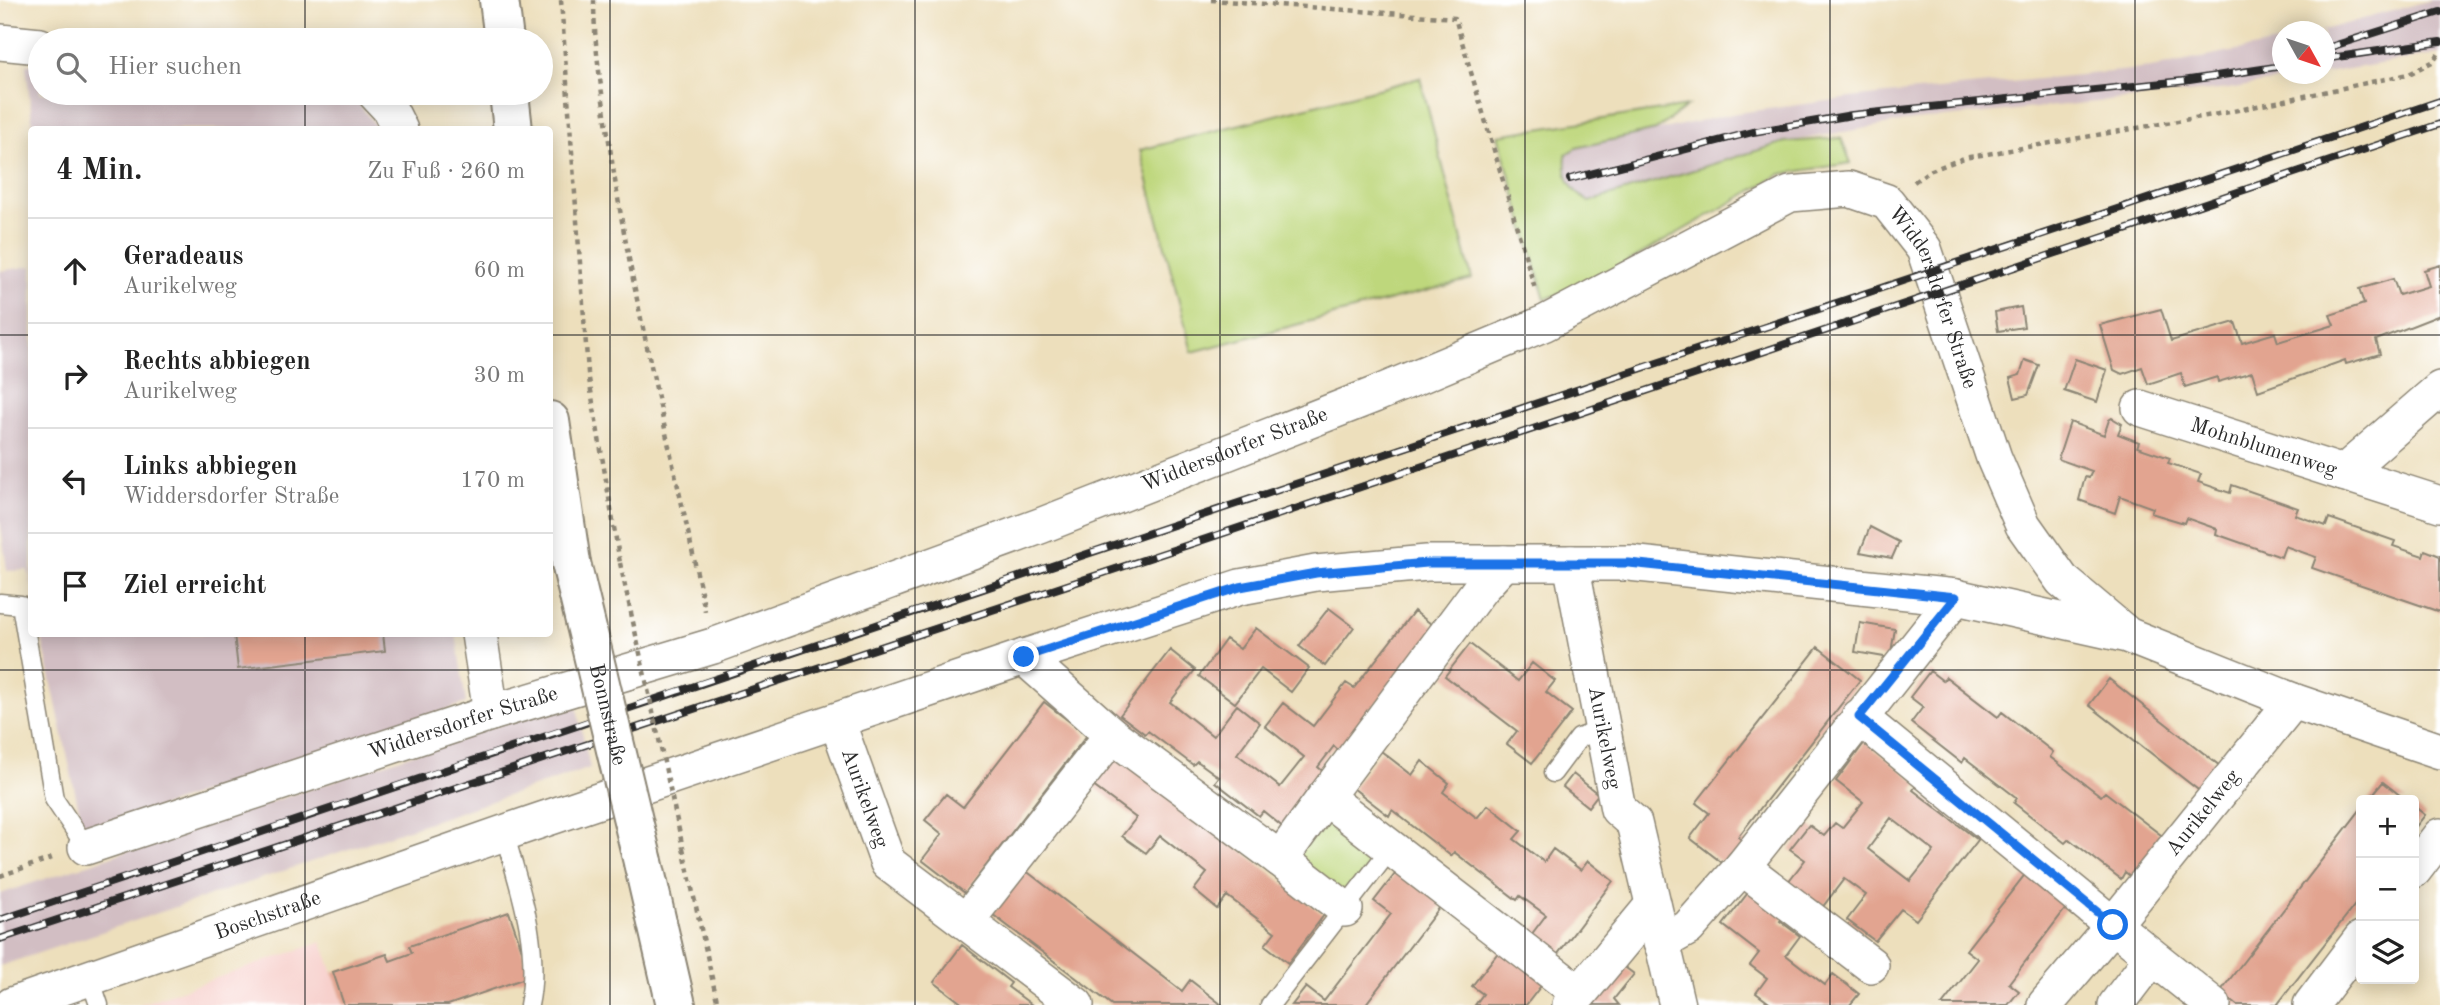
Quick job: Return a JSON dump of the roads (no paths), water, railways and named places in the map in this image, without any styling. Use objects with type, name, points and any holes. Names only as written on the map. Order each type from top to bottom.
[{"type":"main road","points":[[499,0],[502,28]]},
{"type":"main road","points":[[510,105],[513,126]]},
{"type":"main road","name":"Bonnstraße","points":[[553,441],[571,563],[676,1005]]},
{"type":"street","points":[[0,43],[28,45]]},
{"type":"street","points":[[386,105],[398,126]]},
{"type":"street","name":"Widdersdorfer Straße","points":[[86,847],[491,713],[713,646],[1053,521],[1374,396],[1545,324],[1790,194],[1849,189],[1887,202],[1924,250],[1994,458],[2023,525],[2063,580],[2127,635]]},
{"type":"street","name":"Mohnblumenweg","points":[[2140,408],[2343,472],[2440,388]]},
{"type":"street","points":[[2343,472],[2440,504]]},
{"type":"street","name":"Widdersdorfer Straße","points":[[514,830],[1024,657],[1240,587],[1344,570],[1427,563],[1629,563],[1956,597],[2127,635],[2293,701],[2440,751]]},
{"type":"street","points":[[1280,859],[1480,589],[1504,563]]},
{"type":"street","name":"Aurikelweg","points":[[1571,563],[1618,809],[1634,823],[1677,1005]]},
{"type":"street","points":[[1661,943],[1688,928],[1742,867],[1956,597]]},
{"type":"street","points":[[479,637],[491,713]]},
{"type":"street","points":[[1024,657],[1112,735],[1345,909]]},
{"type":"street","name":"Aurikelweg","points":[[2045,1005],[2113,925],[2293,701]]},
{"type":"street","points":[[1859,717],[2213,1005]]},
{"type":"street","name":"Aurikelweg","points":[[836,721],[888,863],[967,920],[1076,1005]]},
{"type":"street","points":[[967,920],[1112,735]]},
{"type":"street","points":[[1325,797],[1392,847],[1574,999],[1653,905]]},
{"type":"street","name":"Boschstraße","points":[[12,1005],[95,991],[514,830]]},
{"type":"street","points":[[2419,863],[2440,836]]},
{"type":"street","points":[[1742,867],[1871,965]]},
{"type":"street","points":[[2311,1005],[2356,946]]},
{"type":"street","points":[[2116,1005],[2152,958]]},
{"type":"lane","points":[[0,603],[22,606],[54,799],[86,847]]},
{"type":"lane","points":[[1553,773],[1579,738],[1604,729]]},
{"type":"lane","points":[[514,830],[521,894],[533,954],[533,985],[529,1005]]},
{"type":"lane","points":[[1270,1005],[1392,847]]},
{"type":"railway","points":[[2335,45],[2440,12]]},
{"type":"railway","points":[[2335,57],[2440,42]]},
{"type":"railway","points":[[1570,179],[1753,132],[1852,115],[2183,81],[2272,68]]},
{"type":"railway","points":[[0,920],[2440,101]]},
{"type":"railway","points":[[0,939],[1188,545],[2440,124]]}]
